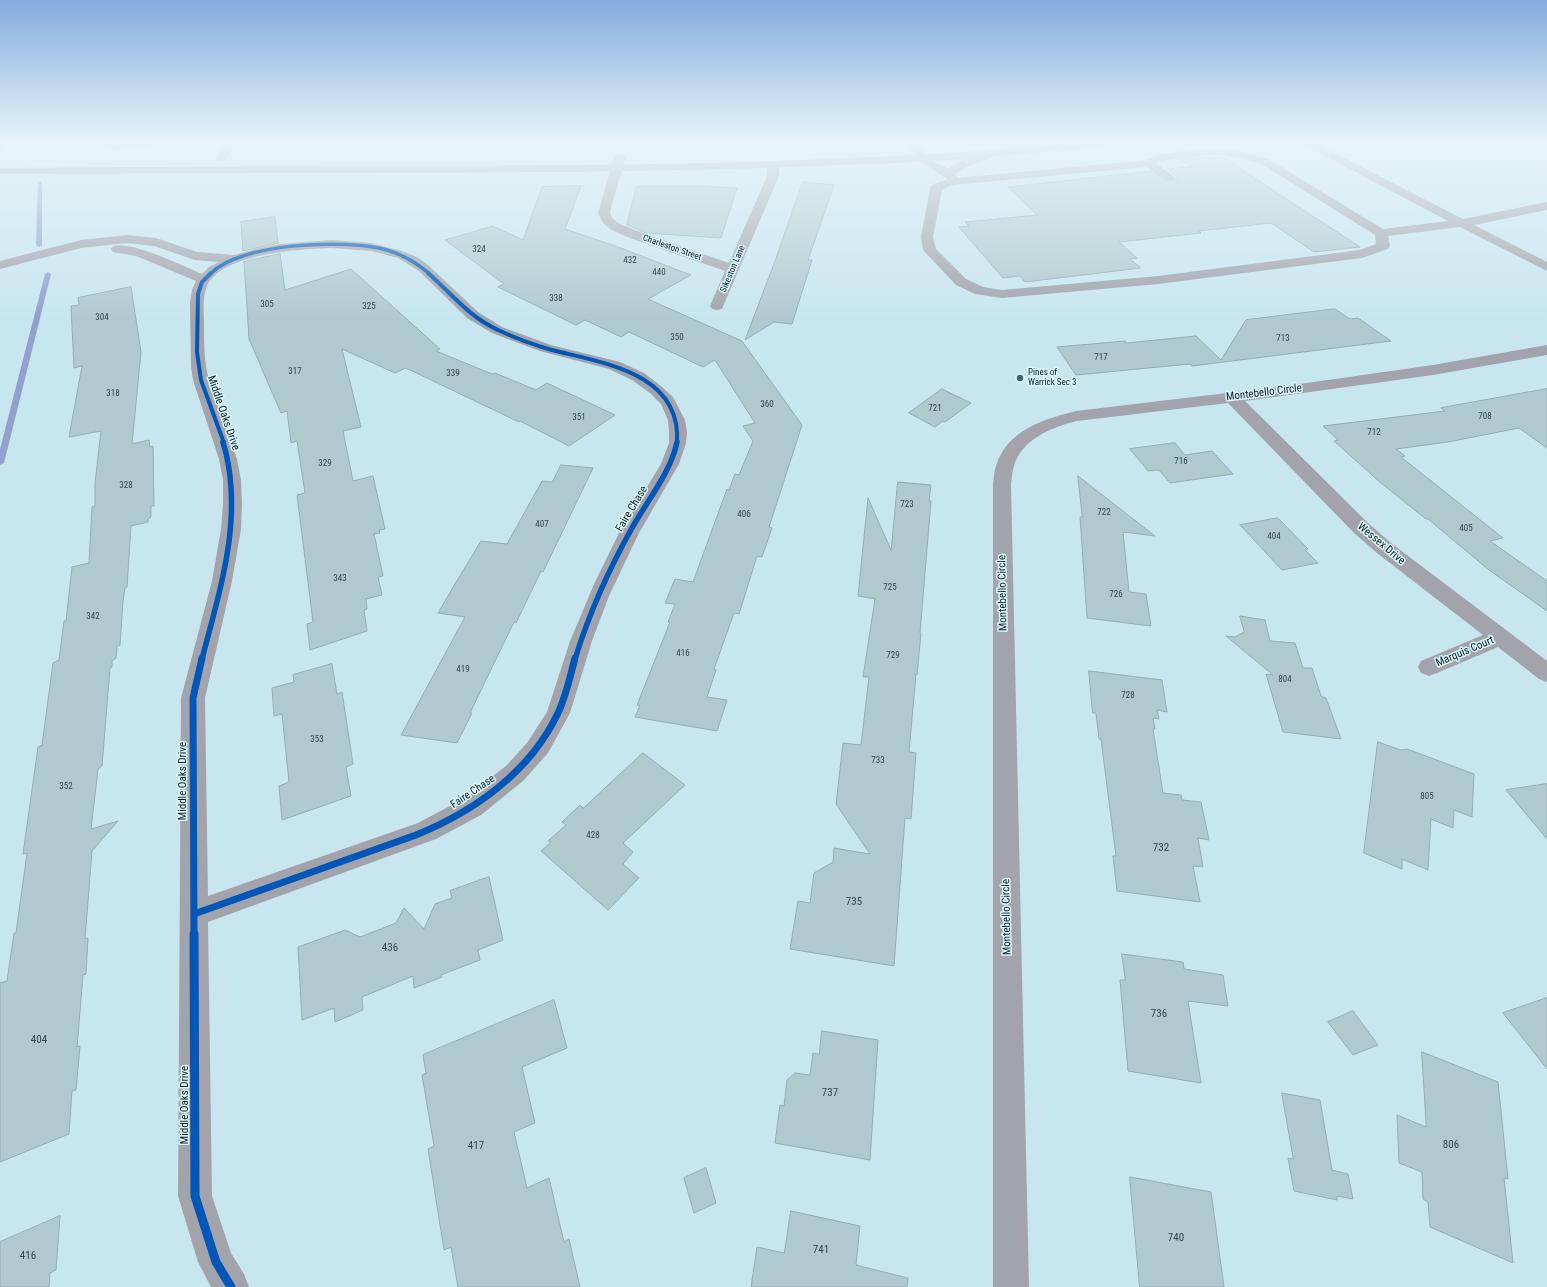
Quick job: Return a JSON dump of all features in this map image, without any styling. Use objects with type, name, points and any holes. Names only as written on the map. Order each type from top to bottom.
[{"type":"street","name":"Charleston Street","points":[[608,200],[604,213],[607,220],[614,226],[632,234],[733,268]]},
{"type":"street","name":"Sikeston Lane","points":[[717,306],[763,200]]},
{"type":"street","points":[[934,200],[927,237],[930,250],[961,282],[980,291],[1002,294],[1158,280],[1362,254],[1382,246],[1381,233]]},
{"type":"street","points":[[1327,200],[1381,233],[1462,223],[1547,206]]},
{"type":"street","points":[[1417,200],[1547,267]]},
{"type":"street","points":[[0,265],[81,244],[127,239],[156,242],[195,256],[235,259]]},
{"type":"street","name":"Faire Chase","points":[[194,914],[426,832],[468,810],[508,780],[536,751],[559,711],[599,594],[625,539],[674,461],[678,430],[675,416],[669,403],[661,393],[639,376],[626,369],[599,359],[551,350],[520,340],[479,321],[469,314],[422,267],[400,254],[375,247],[334,244],[287,248],[254,253],[235,259],[215,268],[203,278]]},
{"type":"street","points":[[0,277],[84,254],[120,249],[139,253],[203,278]]},
{"type":"street","name":"Middle Oaks Drive","points":[[203,278],[197,292],[197,341],[200,374],[227,451],[232,485],[232,519],[225,568],[193,698],[195,1196],[216,1262],[231,1287]]},
{"type":"street","name":"Montebello Circle","points":[[1011,1287],[1002,484],[1005,465],[1015,447],[1032,432],[1053,422],[1089,413],[1286,391],[1426,371],[1547,350]]},
{"type":"street","name":"Wessex Drive","points":[[1232,397],[1361,528],[1384,548],[1547,673]]},
{"type":"street","name":"Marquis Court","points":[[1429,666],[1500,637]]},
{"type":"building","points":[[537,200],[576,200],[565,229],[618,247],[691,275],[648,299],[742,341],[802,425],[769,527],[772,528],[762,557],[757,556],[739,614],[734,613],[714,669],[716,670],[707,697],[727,700],[717,731],[635,717],[640,706],[637,705],[670,622],[668,622],[675,604],[665,603],[675,579],[693,582],[727,489],[729,490],[735,474],[739,475],[753,441],[743,426],[755,423],[715,360],[703,367],[629,332],[621,337],[585,320],[576,325],[498,287],[504,284],[445,240],[493,226],[523,240]]},
{"type":"building","points":[[633,200],[733,200],[721,238],[646,233],[627,225]]},
{"type":"building","points":[[797,200],[829,200],[808,260],[812,260],[792,324],[774,322],[745,340]]},
{"type":"building","points":[[1022,200],[1288,200],[1360,247],[1314,252],[1271,223],[1198,231],[1201,233],[1119,242],[1137,258],[1130,259],[1141,268],[1025,282],[1020,276],[1003,278],[959,227],[969,226],[965,222],[1037,215]]},
{"type":"building","points":[[275,217],[278,243],[243,251],[241,222]]},
{"type":"building","points":[[280,254],[285,290],[351,269],[440,349],[436,351],[536,390],[547,383],[615,415],[569,446],[520,421],[519,422],[406,368],[395,373],[342,349],[361,427],[343,431],[353,481],[373,476],[385,529],[379,530],[380,533],[374,534],[383,576],[378,577],[382,595],[366,599],[367,609],[364,610],[367,631],[310,650],[307,624],[313,622],[297,495],[305,493],[297,441],[291,443],[287,411],[281,413],[249,339],[244,262]]},
{"type":"building","points":[[131,287],[141,352],[132,444],[149,440],[150,447],[153,446],[154,506],[151,506],[151,517],[148,519],[148,522],[131,526],[127,587],[125,588],[123,601],[120,645],[117,646],[116,658],[112,661],[112,667],[110,668],[102,766],[98,769],[91,829],[118,821],[92,851],[85,939],[88,938],[86,974],[83,975],[77,1047],[80,1046],[76,1090],[72,1091],[69,1134],[0,1162],[0,983],[7,981],[14,933],[16,933],[27,853],[23,854],[38,747],[42,745],[53,663],[59,660],[64,621],[66,621],[72,567],[89,563],[92,507],[95,506],[95,483],[101,431],[69,437],[82,366],[74,368],[71,306],[79,305],[78,298]]},
{"type":"building","points":[[1335,309],[1350,319],[1358,318],[1391,341],[1192,366],[1190,364],[1076,375],[1057,347],[1125,341],[1126,343],[1196,336],[1221,360],[1246,320]]},
{"type":"building","points":[[942,389],[971,403],[945,422],[943,421],[935,427],[909,413]]},
{"type":"building","points":[[1547,389],[1547,448],[1519,428],[1448,442],[1396,449],[1405,456],[1401,457],[1503,538],[1490,541],[1547,581],[1547,611],[1489,570],[1428,519],[1426,519],[1381,483],[1334,441],[1338,440],[1323,426],[1445,411],[1441,408]]},
{"type":"building","points":[[1175,443],[1185,455],[1212,451],[1233,474],[1170,483],[1159,470],[1148,471],[1130,449]]},
{"type":"building","points":[[561,465],[593,468],[543,572],[541,571],[516,623],[514,622],[457,743],[401,735],[465,617],[438,613],[452,589],[481,541],[507,544],[542,481],[552,482]]},
{"type":"building","points":[[1078,476],[1155,536],[1123,532],[1129,592],[1146,594],[1151,626],[1087,618],[1080,517],[1082,517]]},
{"type":"building","points":[[898,482],[931,485],[929,501],[931,501],[921,633],[909,752],[916,753],[911,819],[905,818],[894,966],[790,949],[798,901],[810,903],[814,873],[833,862],[834,848],[870,854],[836,804],[843,743],[861,745],[869,677],[863,677],[875,599],[858,596],[868,498],[891,550]]},
{"type":"building","points":[[1278,518],[1308,549],[1305,550],[1318,563],[1282,570],[1240,525]]},
{"type":"building","points":[[1240,616],[1265,620],[1270,641],[1295,643],[1303,668],[1312,668],[1321,696],[1326,698],[1341,739],[1283,732],[1266,674],[1273,675],[1226,636],[1235,637],[1244,632]]},
{"type":"building","points":[[332,664],[337,694],[342,692],[353,764],[346,767],[351,796],[282,820],[279,786],[289,782],[282,714],[274,716],[272,688],[294,682],[293,675]]},
{"type":"building","points":[[1089,671],[1162,680],[1167,712],[1157,710],[1159,719],[1153,718],[1155,729],[1153,729],[1163,793],[1181,795],[1182,800],[1201,802],[1209,840],[1198,838],[1203,867],[1193,866],[1200,902],[1117,891],[1113,856],[1116,856],[1101,739],[1099,739],[1096,713],[1093,713]]},
{"type":"building","points":[[1378,742],[1401,750],[1407,749],[1474,774],[1472,817],[1454,810],[1453,828],[1431,819],[1428,870],[1402,859],[1402,869],[1364,853]]},
{"type":"building","points":[[643,753],[685,785],[623,843],[633,852],[623,864],[639,878],[608,910],[541,851],[551,842],[548,841],[566,825],[562,822],[580,805],[583,808]]},
{"type":"building","points":[[1547,784],[1547,839],[1506,790]]},
{"type":"building","points":[[489,877],[503,940],[478,950],[480,960],[441,975],[442,977],[414,988],[413,976],[362,997],[363,1010],[335,1022],[334,1008],[302,1020],[298,947],[345,930],[360,937],[396,923],[404,908],[424,929],[435,904],[452,898],[450,891]]},
{"type":"building","points":[[1122,954],[1183,962],[1184,969],[1223,975],[1228,1006],[1188,1001],[1201,1083],[1128,1071],[1120,980],[1125,980]]},
{"type":"building","points":[[1547,998],[1547,1069],[1503,1013]]},
{"type":"building","points":[[554,1000],[567,1048],[522,1067],[535,1123],[514,1132],[527,1188],[549,1178],[564,1242],[569,1239],[580,1287],[458,1287],[451,1247],[444,1250],[428,1149],[434,1146],[422,1075],[426,1073],[423,1055]]},
{"type":"building","points":[[1353,1011],[1378,1045],[1353,1055],[1328,1022]]},
{"type":"building","points":[[822,1031],[878,1040],[870,1160],[775,1143],[780,1105],[784,1106],[787,1080],[795,1073],[810,1075],[813,1053],[819,1054]]},
{"type":"building","points":[[1422,1052],[1498,1082],[1508,1179],[1504,1178],[1513,1263],[1430,1227],[1428,1202],[1423,1199],[1422,1172],[1399,1163],[1397,1115],[1426,1127]]},
{"type":"building","points":[[1282,1093],[1320,1100],[1332,1170],[1348,1174],[1353,1199],[1337,1196],[1337,1200],[1294,1191],[1288,1158],[1293,1159]]},
{"type":"building","points":[[706,1168],[716,1203],[694,1213],[684,1178]]},
{"type":"building","points":[[1130,1177],[1211,1192],[1224,1287],[1140,1287]]},
{"type":"building","points":[[791,1211],[860,1226],[856,1265],[908,1278],[907,1287],[751,1287],[757,1247],[784,1253]]},
{"type":"building","points":[[60,1216],[56,1270],[50,1273],[49,1287],[0,1287],[0,1242]]},
{"type":"waterway","points":[[39,245],[40,200]]},
{"type":"waterway","points":[[0,463],[48,274]]},
{"type":"cycle path","points":[[194,914],[427,831],[472,807],[501,785],[526,762],[542,741],[558,713],[586,626],[612,567],[629,533],[665,474],[675,454],[678,432],[676,420],[669,404],[656,389],[638,376],[615,365],[546,348],[497,330],[484,323],[462,306],[434,277],[412,260],[397,253],[382,249],[332,244],[280,248],[255,253],[232,260],[214,270],[200,286],[197,302],[197,345],[199,367],[201,380],[228,459],[232,480],[233,504],[231,529],[222,581],[193,698],[195,1196],[216,1262],[231,1287]]},
{"type":"place","name":"Pines of Warrick Sec 3","points":[[1020,378]]}]
